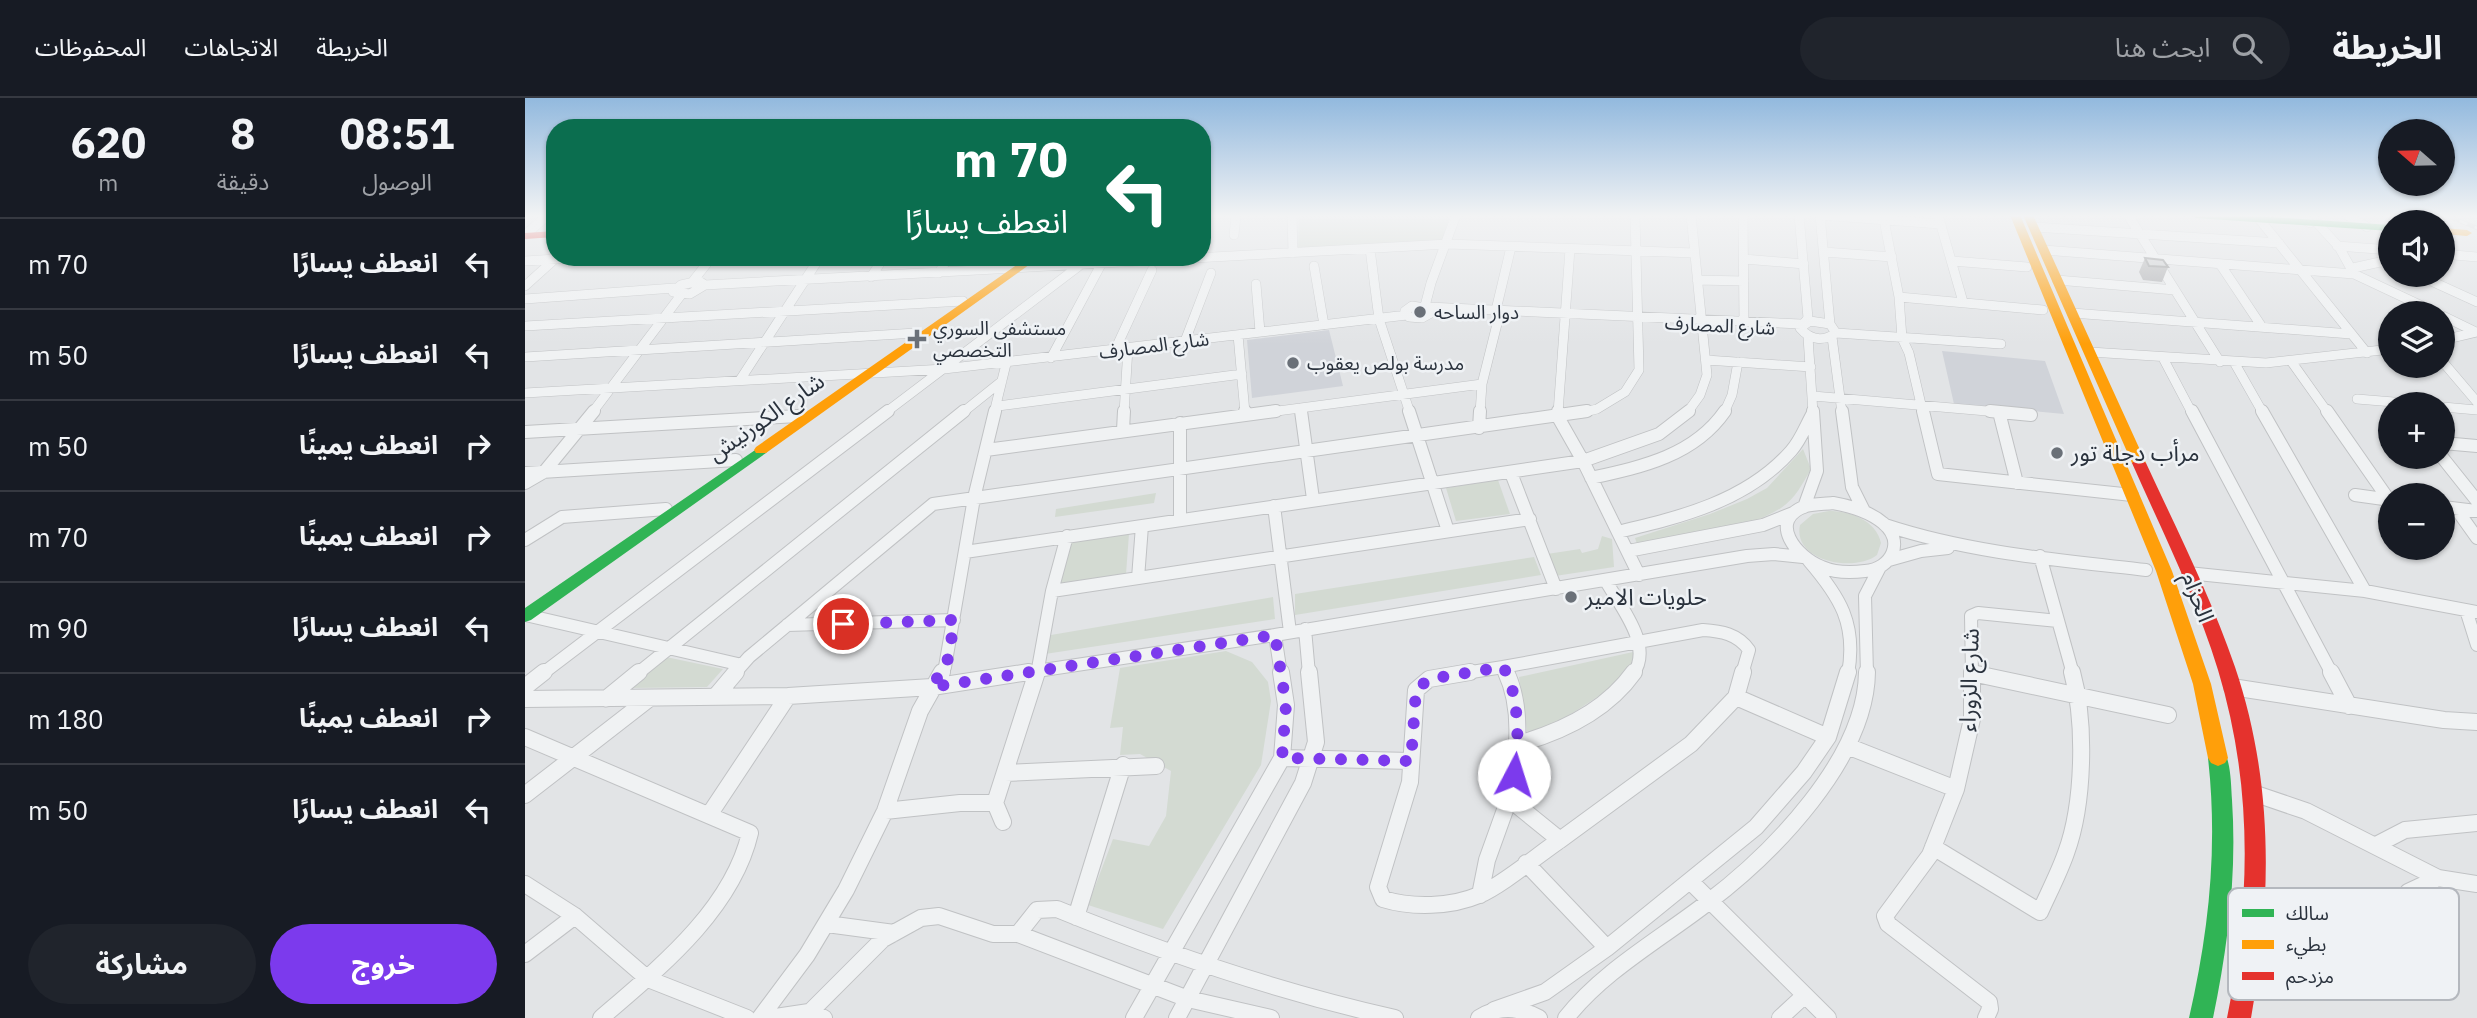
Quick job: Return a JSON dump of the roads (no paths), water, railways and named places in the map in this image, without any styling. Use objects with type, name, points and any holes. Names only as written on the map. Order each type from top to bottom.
[{"type":"main road","name":"الحزام","points":[[2033,258],[2186,625],[2204,686],[2221,764],[2226,854],[2219,943],[2201,1018]]},
{"type":"main road","points":[[2047,258],[2210,623],[2232,687],[2256,794],[2257,888]]},
{"type":"main road","name":"شارع الكورنيش","points":[[525,612],[666,509],[1016,266]]},
{"type":"main road","name":"شارع الكورنيش","points":[[525,612],[1016,266]]},
{"type":"main road","points":[[2239,1018],[2244,1000]]},
{"type":"street","points":[[1371,258],[1375,318],[1405,394],[1416,437],[1448,531]]},
{"type":"street","points":[[1407,311],[1428,288],[1442,258]]},
{"type":"street","points":[[1479,428],[1482,384],[1509,258]]},
{"type":"street","points":[[1569,258],[1558,417],[1583,461],[1639,575]]},
{"type":"street","points":[[715,697],[742,664],[933,504],[1558,417],[1597,409],[1625,392],[1639,370],[1638,258]]},
{"type":"street","points":[[965,552],[1313,499],[1511,473],[1583,461],[1643,442],[1668,431],[1692,410],[1704,391],[1706,360],[1695,258]]},
{"type":"street","points":[[1804,258],[1808,318],[1804,329]]},
{"type":"street","points":[[1824,258],[1830,324],[1834,335],[1852,487],[1864,511]]},
{"type":"street","points":[[1892,258],[1902,338],[1909,353],[1938,474],[2132,495]]},
{"type":"street","points":[[1951,258],[1963,302]]},
{"type":"street","points":[[2133,258],[2301,270],[2353,271],[2378,263]]},
{"type":"street","points":[[2291,258],[2367,353]]},
{"type":"street","points":[[2345,258],[2353,271],[2413,301]]},
{"type":"street","points":[[525,261],[546,259]]},
{"type":"street","points":[[1744,322],[1744,259],[1804,264]]},
{"type":"street","points":[[2156,260],[2220,362]]},
{"type":"street","points":[[1952,261],[2027,268]]},
{"type":"street","points":[[2220,264],[2263,327]]},
{"type":"street","points":[[1314,265],[1324,325]]},
{"type":"street","points":[[525,286],[547,266]]},
{"type":"street","points":[[525,484],[544,472],[666,318],[678,291],[693,281],[705,266]]},
{"type":"street","points":[[740,380],[815,266]]},
{"type":"street","points":[[871,277],[878,266]]},
{"type":"street","points":[[939,273],[943,266]]},
{"type":"street","points":[[693,281],[705,285],[939,273],[1007,266]]},
{"type":"street","points":[[525,687],[1079,266]]},
{"type":"street","points":[[1051,358],[1100,266]]},
{"type":"street","points":[[1115,350],[1153,270]]},
{"type":"street","points":[[1185,341],[1211,273]]},
{"type":"street","points":[[1697,280],[1744,281]]},
{"type":"street","points":[[2057,280],[2175,290]]},
{"type":"street","points":[[1256,284],[1260,332]]},
{"type":"street","points":[[525,299],[697,291],[705,285]]},
{"type":"street","points":[[2444,287],[2477,302]]},
{"type":"street","points":[[1427,310],[1428,288]]},
{"type":"street","points":[[1899,297],[2043,310]]},
{"type":"street","points":[[525,326],[963,301]]},
{"type":"street","name":"شارع المصارف","points":[[861,375],[1006,364],[1324,325],[1407,311],[1417,318],[1427,310],[1564,314],[1804,329],[1811,367],[1817,471],[1811,493],[1799,510]]},
{"type":"street","points":[[2072,313],[2351,334]]},
{"type":"street","points":[[1702,321],[1744,322],[1834,335],[2001,344]]},
{"type":"street","points":[[1804,329],[1815,321],[1830,324]]},
{"type":"street","points":[[2455,322],[2477,332]]},
{"type":"street","points":[[2455,337],[2477,332]]},
{"type":"street","points":[[525,357],[916,333]]},
{"type":"street","points":[[1238,335],[1245,415]]},
{"type":"street","points":[[1123,430],[1128,348]]},
{"type":"street","points":[[2089,352],[2234,362],[2291,361],[2378,351]]},
{"type":"street","points":[[2163,358],[2349,706]]},
{"type":"street","points":[[1706,360],[1811,367]]},
{"type":"street","points":[[2291,361],[2378,483]]},
{"type":"street","points":[[1591,478],[1627,470],[1665,457],[1707,432],[1724,414],[1729,404],[1734,392],[1738,362]]},
{"type":"street","points":[[2234,362],[2365,591]]},
{"type":"street","points":[[760,1018],[827,925],[885,811],[920,711],[949,657],[974,498],[1006,364]]},
{"type":"street","points":[[998,406],[1242,374]]},
{"type":"street","points":[[525,393],[861,375]]},
{"type":"street","points":[[2455,375],[2477,402]]},
{"type":"street","points":[[2463,384],[2477,380]]},
{"type":"street","points":[[606,699],[1002,381]]},
{"type":"street","points":[[985,450],[1482,384]]},
{"type":"street","points":[[1813,396],[2031,415]]},
{"type":"street","points":[[2357,399],[2378,401]]},
{"type":"street","points":[[1301,408],[1313,499]]},
{"type":"street","points":[[2455,408],[2477,410]]},
{"type":"street","points":[[1618,532],[1694,513],[1752,485],[1792,450],[1813,412]]},
{"type":"street","points":[[1999,412],[2017,483]]},
{"type":"street","points":[[525,432],[798,416]]},
{"type":"street","points":[[1180,423],[1181,520]]},
{"type":"street","points":[[2455,444],[2477,446]]},
{"type":"street","points":[[525,473],[736,460]]},
{"type":"street","points":[[2452,469],[2477,501]]},
{"type":"street","points":[[1511,473],[1556,589]]},
{"type":"street","points":[[2355,495],[2378,498]]},
{"type":"street","points":[[1628,551],[1763,525],[1799,510],[1833,503],[1864,511],[1884,524],[1917,537],[1973,548],[2146,570]]},
{"type":"street","points":[[1177,1018],[1303,783],[1316,742],[1290,632],[1273,506]]},
{"type":"street","points":[[525,540],[562,517],[666,509]]},
{"type":"street","points":[[1486,1014],[1545,992],[1607,948],[1691,882],[1773,809],[1804,772],[1828,737],[1848,673],[1850,635],[1839,599],[1787,537],[1786,526],[1799,510]]},
{"type":"street","points":[[2457,510],[2477,511]]},
{"type":"street","points":[[2457,510],[2477,538]]},
{"type":"street","points":[[1052,591],[1530,519]]},
{"type":"street","points":[[1566,1018],[1585,994],[1710,901],[1779,840],[1809,805],[1847,746],[1867,688],[1868,632],[1865,596],[1894,549],[1894,541],[1884,524]]},
{"type":"street","points":[[1138,578],[1142,526]]},
{"type":"street","points":[[1003,822],[995,803],[1038,670],[1052,591],[1067,536]]},
{"type":"street","points":[[525,699],[788,696],[932,687],[1290,632],[1747,556],[1774,554],[1806,559],[1825,568],[1850,573],[1920,551],[1973,548]]},
{"type":"street","points":[[1933,847],[2040,912],[2062,866],[2080,784],[2078,694],[2040,556]]},
{"type":"street","points":[[2188,573],[2365,591],[2472,611],[2477,645]]},
{"type":"street","points":[[1518,744],[1549,736],[1614,695],[1635,676],[1641,658],[1637,640],[1606,581]]},
{"type":"street","points":[[525,612],[599,632],[742,664]]},
{"type":"street","name":"شارع الزوراء","points":[[1986,1018],[1989,1002],[1888,924],[1887,910],[1933,847],[1956,789],[1972,719],[1971,616],[1979,613],[2058,621]]},
{"type":"street","points":[[787,625],[954,620]]},
{"type":"street","points":[[1709,630],[1737,637],[1745,642],[1749,650],[1736,697],[1691,744],[1480,895],[1442,904],[1396,903],[1383,899],[1378,887],[1410,782],[1416,690],[1429,679],[1637,640],[1709,630]]},
{"type":"street","points":[[1134,1018],[1174,952],[1282,758],[1290,632]]},
{"type":"street","points":[[1480,895],[1487,860],[1510,796],[1518,744],[1511,679],[1503,667]]},
{"type":"street","points":[[1972,673],[2168,715]]},
{"type":"street","points":[[2232,687],[2444,720],[2477,722]]},
{"type":"street","points":[[709,815],[788,696]]},
{"type":"street","points":[[1736,697],[1828,737]]},
{"type":"street","points":[[525,795],[650,698]]},
{"type":"street","points":[[525,737],[750,833],[747,856],[721,897],[647,979],[601,1018]]},
{"type":"street","points":[[1847,746],[1956,789]]},
{"type":"street","points":[[1282,758],[1411,761]]},
{"type":"street","points":[[1005,773],[1122,765],[1156,766]]},
{"type":"street","points":[[1076,917],[1122,765]]},
{"type":"street","points":[[2256,794],[2307,811],[2438,878],[2477,884]]},
{"type":"street","points":[[1510,796],[1518,806],[1560,840]]},
{"type":"street","points":[[885,811],[960,803],[995,803]]},
{"type":"street","points":[[2377,845],[2405,830],[2477,823]]},
{"type":"street","points":[[1526,863],[1607,948]]},
{"type":"street","points":[[2417,888],[2438,878]]},
{"type":"street","points":[[1691,882],[1828,1018]]},
{"type":"street","points":[[525,884],[575,916],[647,979],[747,1018]]},
{"type":"street","points":[[1018,934],[1037,910],[1058,909],[1207,965],[1357,1010],[1395,1018]]},
{"type":"street","points":[[525,954],[575,916]]},
{"type":"street","points":[[769,1018],[812,1016],[883,939],[921,918],[939,916],[993,934],[1018,934],[1188,999],[1271,1018]]},
{"type":"street","points":[[827,925],[894,933]]},
{"type":"street","points":[[1780,1018],[1805,995]]},
{"type":"street","points":[[1486,1014],[1509,1008],[1524,1010],[1539,1018]]},
{"type":"place","name":"دوار الساحه","points":[[1420,312]]},
{"type":"place","name":"مستشفى السوري التخصصي","points":[[917,339]]},
{"type":"place","name":"مدرسة بولص يعقوب","points":[[1293,363]]},
{"type":"place","name":"مرأب دجلة تور","points":[[2057,453]]},
{"type":"place","name":"حلويات الامير","points":[[1571,597]]}]
